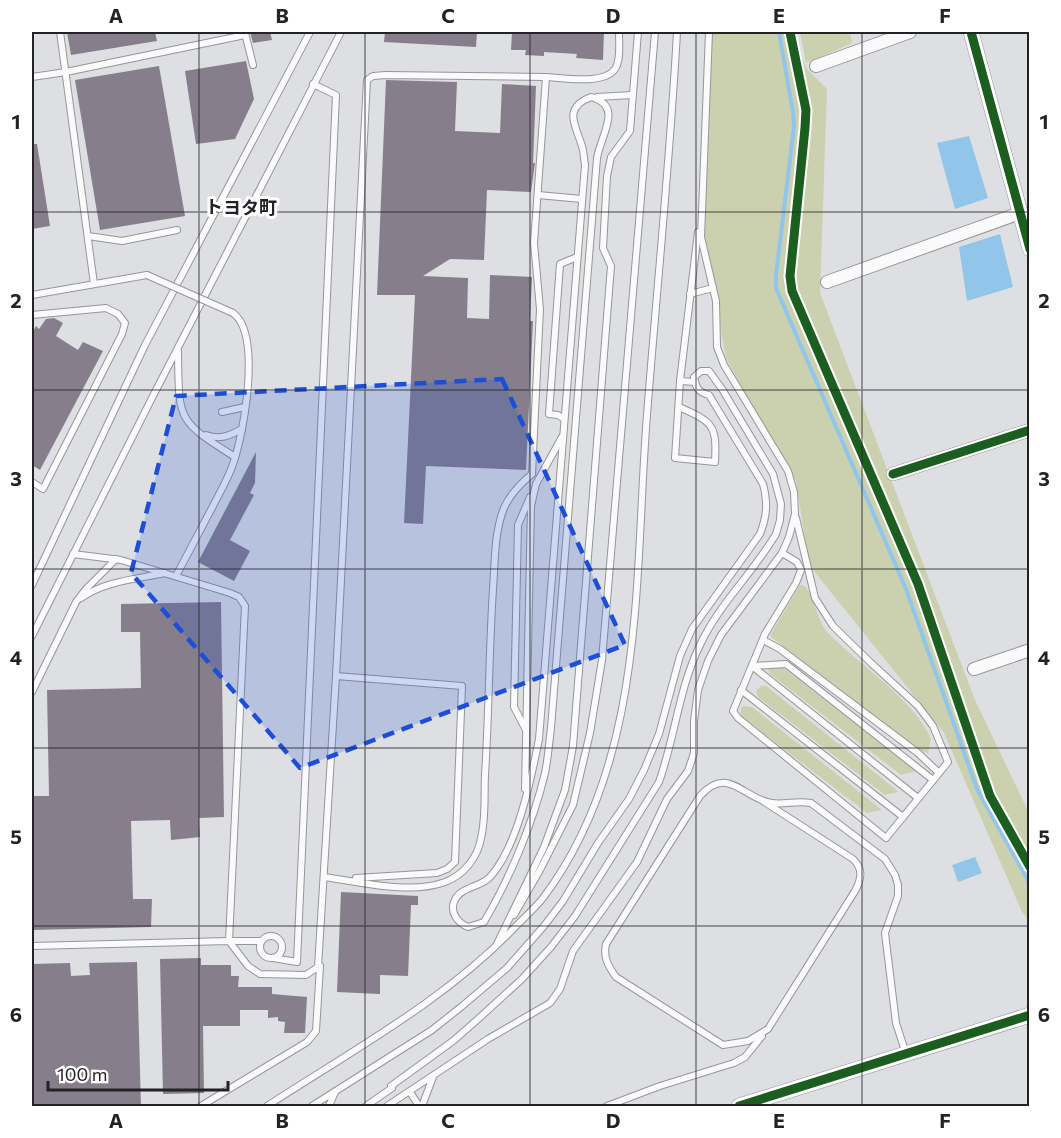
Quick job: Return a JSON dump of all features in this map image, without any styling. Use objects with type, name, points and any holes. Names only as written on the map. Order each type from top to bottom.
[{"type":"street","points":[[816,66],[910,32]]},
{"type":"street","points":[[971,32],[1025,211],[1029,249]]},
{"type":"street","points":[[827,282],[1025,211]]},
{"type":"street","points":[[893,474],[1029,430]]},
{"type":"street","points":[[974,669],[1029,650]]},
{"type":"street","points":[[739,1107],[1029,1015]]},
{"type":"lane","points":[[60,32],[94,284]]},
{"type":"lane","points":[[32,585],[145,345],[310,32]]},
{"type":"lane","points":[[32,636],[340,32]]},
{"type":"lane","points":[[201,1107],[307,1042],[316,1031],[367,80],[373,76],[387,75],[597,79],[607,76],[618,62],[619,32]]},
{"type":"lane","points":[[494,950],[544,847],[565,790],[573,746],[611,266],[603,248],[607,176],[611,157],[630,131],[638,32]]},
{"type":"lane","points":[[494,950],[540,870],[573,805],[590,733],[602,660],[655,32]]},
{"type":"lane","points":[[267,1107],[409,1016],[452,985],[494,950],[542,899],[568,859],[585,826],[606,771],[620,720],[637,606],[647,418],[670,157],[677,32]]},
{"type":"lane","points":[[709,32],[701,237],[716,301],[717,347],[724,365],[788,471],[794,492],[795,514],[815,598],[833,626],[918,706],[933,726],[948,762],[886,838],[738,718],[733,711],[763,640],[796,583],[801,570],[797,562],[782,553]]},
{"type":"lane","points":[[32,77],[66,72],[245,33],[253,64]]},
{"type":"lane","points":[[324,877],[397,887],[427,887],[447,881],[461,873],[477,852],[482,838],[495,550],[503,509],[511,494],[532,474],[540,309],[534,243],[546,77]]},
{"type":"lane","points":[[260,941],[259,948],[262,954],[297,962],[336,95],[313,84]]},
{"type":"lane","points":[[591,97],[602,100],[608,107],[610,119],[599,145],[597,158],[551,728],[545,772],[531,822],[489,915],[477,926],[468,927],[459,924],[454,915],[453,904],[459,894],[489,878],[502,861],[525,801],[539,739],[585,165],[573,121],[573,111],[580,101],[591,97],[632,95]]},
{"type":"lane","points":[[538,195],[582,199]]},
{"type":"lane","points":[[679,407],[697,415],[712,428],[716,442],[715,462],[675,458],[680,381],[701,214]]},
{"type":"lane","points":[[88,236],[122,241],[177,230]]},
{"type":"lane","points":[[564,419],[558,415],[549,414],[560,264],[578,257]]},
{"type":"lane","points":[[32,296],[147,275],[240,318],[248,345],[248,378],[242,429],[235,457],[221,490],[176,576]]},
{"type":"lane","points":[[690,294],[713,288]]},
{"type":"lane","points":[[32,315],[106,308],[118,314],[125,323],[122,334],[43,489],[32,482]]},
{"type":"lane","points":[[178,350],[179,403],[186,422],[196,432],[235,457]]},
{"type":"lane","points":[[312,1107],[432,1030],[507,968],[527,947],[563,901],[598,843],[629,799],[659,734],[680,656],[692,629],[760,534],[766,517],[767,500],[763,484],[709,395],[700,392],[695,386],[694,377],[700,371],[709,371],[714,375],[773,474],[781,504],[776,534],[711,624],[700,643],[690,666],[659,782],[575,916],[522,979],[453,1041],[366,1107]]},
{"type":"lane","points":[[680,381],[695,382]]},
{"type":"lane","points":[[222,412],[245,407]]},
{"type":"lane","points":[[196,432],[216,439],[229,436],[242,429]]},
{"type":"lane","points":[[526,731],[514,707],[518,525],[536,484],[563,434]]},
{"type":"lane","points":[[525,801],[531,506],[536,484]]},
{"type":"lane","points":[[387,1107],[514,1023],[540,1010],[550,1003],[560,989],[573,951],[637,862],[667,799],[688,771],[694,753],[694,722],[698,690],[708,661],[721,634],[782,553],[795,514]]},
{"type":"lane","points":[[74,554],[116,559],[166,572],[239,597],[245,606],[229,941],[248,966],[260,974],[306,975],[318,967],[320,960]]},
{"type":"lane","points":[[32,692],[76,602],[116,559]]},
{"type":"lane","points":[[76,602],[94,589],[166,572]]},
{"type":"lane","points":[[796,583],[801,580],[812,583]]},
{"type":"lane","points":[[763,640],[780,649],[918,753],[939,772]]},
{"type":"lane","points":[[752,666],[786,664],[933,780]]},
{"type":"lane","points":[[752,666],[918,798]]},
{"type":"lane","points":[[336,676],[462,686],[454,862],[447,869],[437,873],[342,879]]},
{"type":"lane","points":[[741,690],[903,817]]},
{"type":"lane","points":[[607,1107],[660,1086],[734,1063],[745,1057],[768,1029],[855,891],[861,875],[859,865],[853,859],[733,783],[724,782],[708,787],[700,796],[606,944],[604,952],[608,966],[616,977],[723,1045],[748,1041],[768,1029]]},
{"type":"lane","points":[[763,801],[811,803],[885,859],[892,868],[898,885],[898,896],[885,933],[896,1023],[906,1054]]},
{"type":"lane","points":[[32,946],[260,941],[270,935],[280,940],[281,951],[273,958]]},
{"type":"lane","points":[[420,1107],[433,1077]]},
{"type":"lane","points":[[329,1107],[335,1092]]},
{"type":"lane","points":[[410,1092],[420,1107]]},
{"type":"highlighted area","points":[[502,379],[625,645],[300,768],[131,573],[176,396]]},
{"type":"green space","points":[[712,32],[791,32],[807,69],[827,89],[820,293],[975,700],[1029,813],[1029,860],[1013,839],[1029,871],[1029,920],[1022,912],[944,733],[809,565],[796,481],[726,358],[703,233]]},
{"type":"green space","points":[[800,32],[850,32],[852,43],[806,63]]},
{"type":"green space","points":[[800,585],[807,588],[810,593],[828,633],[899,696],[923,724],[931,739],[928,753],[916,749],[770,636]]},
{"type":"green space","points":[[782,667],[916,771],[901,775],[770,674],[768,669]]},
{"type":"green space","points":[[761,686],[766,686],[899,792],[885,795],[758,697],[756,691]]},
{"type":"green space","points":[[752,707],[882,810],[867,813],[741,716],[741,708]]},
{"type":"water","points":[[969,136],[988,198],[955,209],[937,143]]},
{"type":"water","points":[[1000,234],[1013,287],[967,301],[959,247]]},
{"type":"water","points":[[975,857],[982,873],[958,882],[952,865]]},
{"type":"building","points":[[67,32],[155,32],[157,41],[71,55]]},
{"type":"building","points":[[250,32],[270,32],[272,40],[253,43]]},
{"type":"building","points":[[385,32],[477,32],[476,47],[384,42]]},
{"type":"building","points":[[512,32],[604,32],[603,60],[576,58],[577,54],[544,52],[544,56],[525,55],[526,50],[511,50]]},
{"type":"building","points":[[246,61],[254,99],[235,139],[196,144],[185,71]]},
{"type":"building","points":[[159,66],[185,216],[100,230],[75,80]]},
{"type":"building","points":[[386,80],[457,82],[455,131],[500,133],[502,84],[536,86],[533,163],[535,163],[531,192],[487,190],[484,260],[450,259],[423,276],[468,278],[467,318],[489,319],[490,275],[532,277],[530,321],[533,321],[526,470],[426,466],[423,524],[404,523],[415,295],[377,295]]},
{"type":"building","points":[[32,144],[37,144],[50,226],[32,229]]},
{"type":"building","points":[[54,318],[63,323],[56,336],[78,350],[83,342],[103,351],[40,470],[32,465],[32,334],[36,326],[39,329],[46,319]]},
{"type":"building","points":[[256,452],[255,483],[250,493],[254,495],[230,540],[250,551],[234,581],[198,562]]},
{"type":"building","points":[[221,602],[224,817],[199,818],[200,837],[171,840],[170,820],[131,821],[133,899],[152,899],[151,927],[32,930],[32,796],[49,796],[47,690],[141,688],[140,632],[121,632],[121,604]]},
{"type":"building","points":[[341,892],[418,896],[418,905],[411,905],[408,976],[380,975],[380,994],[337,992]]},
{"type":"building","points":[[201,958],[201,965],[231,965],[231,976],[239,976],[238,987],[272,987],[272,994],[307,997],[305,1033],[284,1033],[285,1022],[278,1021],[278,1017],[268,1018],[268,1010],[240,1010],[240,1026],[203,1026],[204,1093],[163,1094],[160,959]]},
{"type":"building","points":[[137,962],[141,1107],[32,1107],[32,964],[70,963],[71,976],[90,975],[89,963]]},
{"type":"waterway","points":[[779,32],[794,126],[776,288],[906,589],[977,789],[1030,884]]},
{"type":"cycle path","points":[[790,32],[806,110],[790,276],[792,291],[918,584],[990,796],[1030,867]]},
{"type":"cycle path","points":[[971,32],[1030,249]]},
{"type":"cycle path","points":[[893,474],[1030,430]]},
{"type":"cycle path","points":[[739,1106],[1030,1015]]},
{"type":"district","name":"トヨタ町","points":[[241,208]]}]
